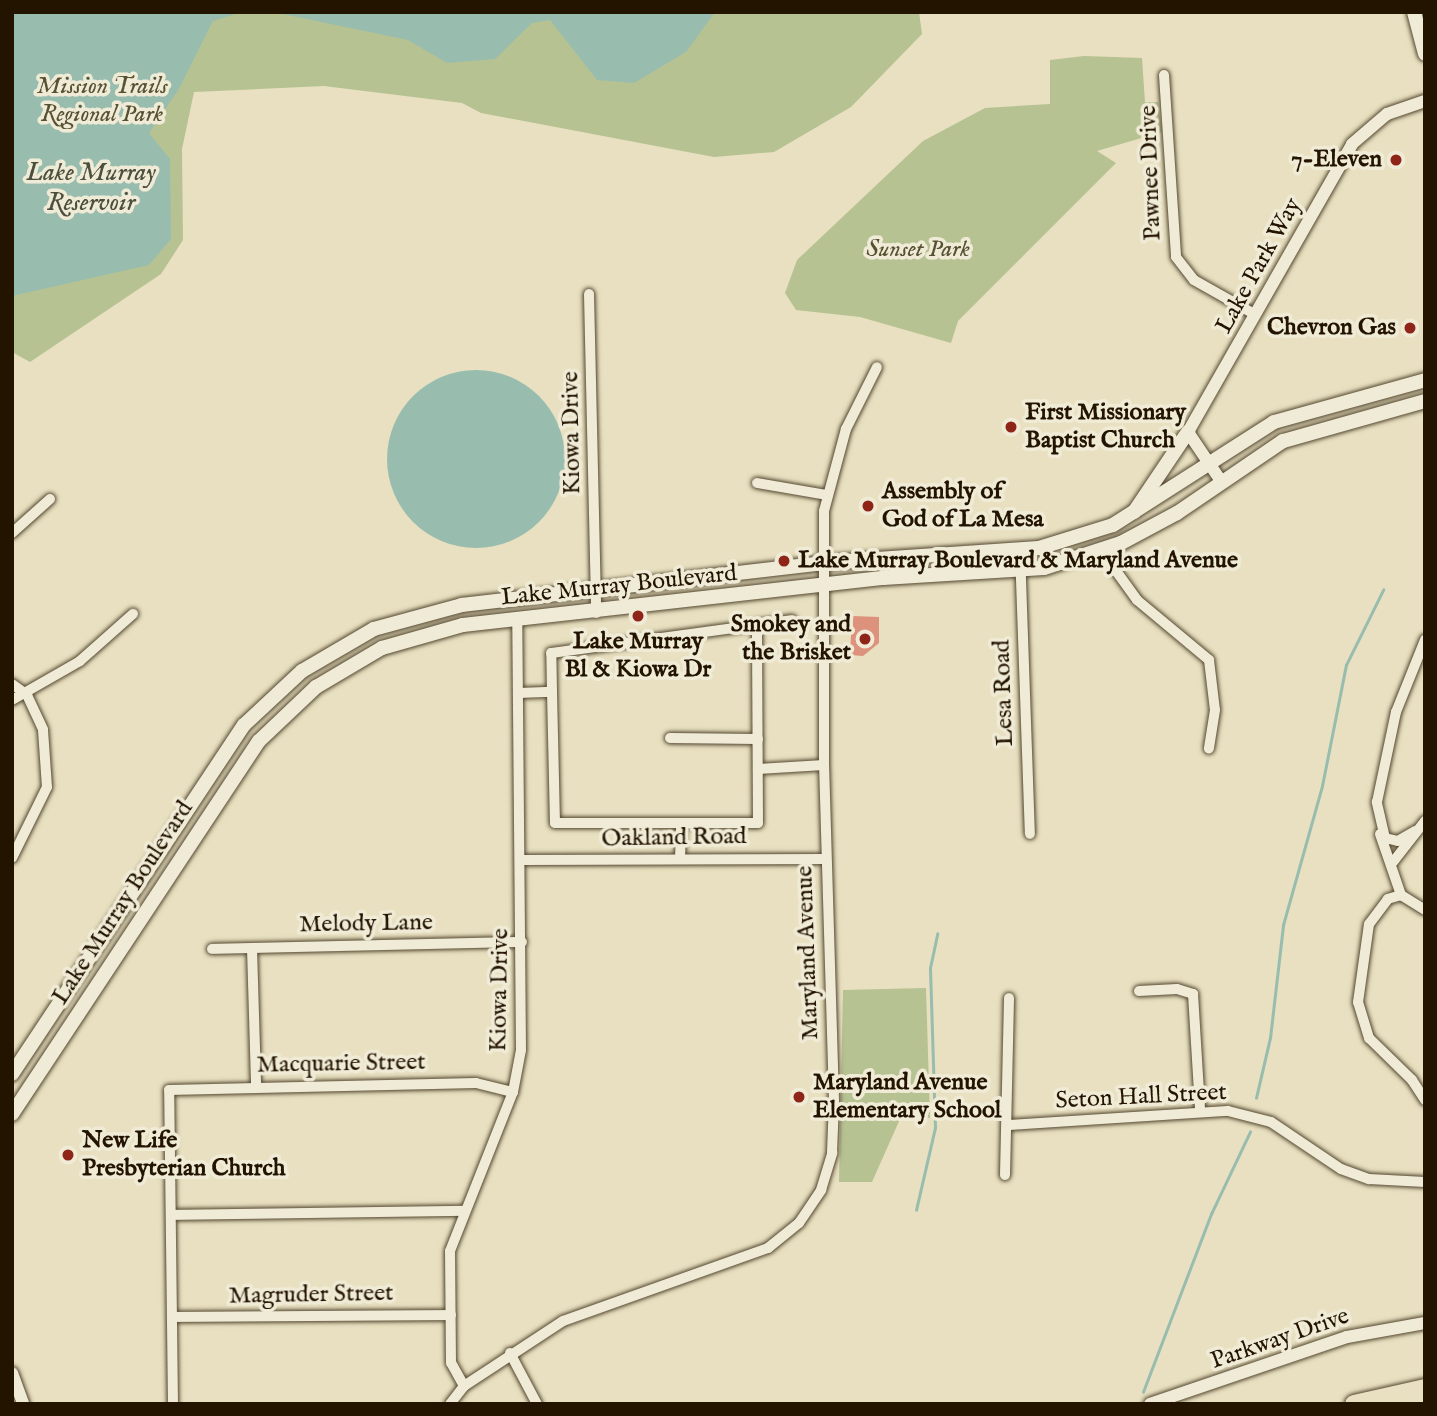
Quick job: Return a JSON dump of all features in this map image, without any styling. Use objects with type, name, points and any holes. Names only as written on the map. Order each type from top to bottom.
[{"type":"highway","points":[[1354,1404],[1425,1388]]},
{"type":"highway","points":[[1404,1404],[1425,1402]]},
{"type":"main road","points":[[1414,12],[1425,54]]},
{"type":"main road","name":"Lake Murray Boulevard","points":[[12,1074],[216,763],[244,725],[303,671],[374,629],[430,611],[823,563],[1020,551],[1076,538],[1132,514],[1274,422],[1425,380]]},
{"type":"main road","name":"Lake Murray Boulevard","points":[[12,1114],[234,774],[259,741],[317,687],[347,666],[412,638],[517,620],[596,613],[822,584],[1021,570],[1101,550],[1177,513],[1283,441],[1425,401]]},
{"type":"main road","points":[[1132,514],[1188,432]]},
{"type":"main road","points":[[70,985],[88,996]]},
{"type":"street","name":"Pawnee Drive","points":[[1164,75],[1169,93],[1176,257],[1194,280],[1254,314]]},
{"type":"street","name":"Lake Park Way","points":[[1188,432],[1352,145],[1387,114],[1425,101]]},
{"type":"street","name":"Kiowa Drive","points":[[589,294],[596,613]]},
{"type":"street","name":"Maryland Avenue","points":[[450,1404],[464,1386],[510,1353],[604,1303],[768,1248],[790,1233],[815,1202],[832,1153],[822,584],[827,495],[846,429],[877,367]]},
{"type":"street","points":[[1188,432],[1221,481]]},
{"type":"street","points":[[757,483],[827,495]]},
{"type":"street","points":[[12,533],[50,499]]},
{"type":"street","points":[[1101,550],[1137,600],[1209,660],[1215,709],[1209,749]]},
{"type":"street","name":"Lesa Road","points":[[1020,551],[1030,834]]},
{"type":"street","points":[[12,700],[27,695],[80,661],[133,614]]},
{"type":"street","name":"Kiowa Drive","points":[[464,1386],[451,1363],[450,1251],[463,1211],[513,1092],[523,1021],[517,620]]},
{"type":"street","points":[[757,625],[758,822],[555,823],[551,653],[792,620]]},
{"type":"street","points":[[1425,640],[1396,712],[1377,802],[1380,834],[1393,862],[1401,895],[1425,910]]},
{"type":"street","points":[[12,684],[27,695],[43,730],[47,787],[12,859]]},
{"type":"street","points":[[518,693],[552,692]]},
{"type":"street","points":[[670,738],[758,739]]},
{"type":"street","points":[[758,769],[824,765]]},
{"type":"street","points":[[1393,862],[1425,821]]},
{"type":"street","points":[[680,859],[681,823]]},
{"type":"street","points":[[1380,834],[1395,841],[1415,831]]},
{"type":"street","name":"Oakland Road","points":[[522,860],[826,859]]},
{"type":"street","points":[[1401,895],[1388,899],[1369,924],[1358,1002],[1369,1038],[1412,1080],[1425,1100]]},
{"type":"street","name":"Melody Lane","points":[[212,949],[522,942]]},
{"type":"street","points":[[252,948],[256,1086]]},
{"type":"street","points":[[1139,991],[1177,989],[1193,994],[1200,1110]]},
{"type":"street","points":[[1005,1175],[1009,1125],[1009,998]]},
{"type":"street","name":"Macquarie Street","points":[[171,1215],[169,1090],[476,1083],[513,1092]]},
{"type":"street","name":"Seton Hall Street","points":[[1009,1125],[1200,1110],[1271,1122],[1341,1169],[1369,1180],[1425,1182]]},
{"type":"street","points":[[173,1404],[171,1215],[463,1211]]},
{"type":"street","name":"Magruder Street","points":[[172,1317],[451,1315]]},
{"type":"street","name":"Parkway Drive","points":[[1150,1404],[1347,1337],[1425,1323]]},
{"type":"street","points":[[510,1353],[537,1404]]},
{"type":"street","points":[[12,1373],[23,1404]]},
{"type":"green space","name":"Mission Trails Regional Park","points":[[12,12],[919,12],[922,34],[851,107],[774,152],[714,157],[481,113],[462,103],[324,86],[194,92],[182,149],[183,240],[161,274],[30,362],[12,352]]},
{"type":"green space","name":"Sunset Park","points":[[1084,56],[1142,58],[1145,102],[1158,102],[1162,132],[1097,151],[1116,163],[958,321],[951,343],[860,317],[796,310],[785,293],[797,260],[923,141],[985,108],[1050,104],[1050,60]]},
{"type":"green space","points":[[926,988],[930,1118],[900,1119],[872,1182],[839,1182],[843,990]]},
{"type":"water","name":"Lake Murray Reservoir","points":[[12,12],[242,12],[213,21],[179,89],[149,133],[170,159],[171,239],[149,265],[12,296]]},
{"type":"water","points":[[273,12],[715,12],[686,52],[634,83],[597,80],[550,20],[532,23],[495,59],[447,63],[408,40]]},
{"type":"water","points":[[476,370],[510,377],[539,396],[558,425],[565,459],[558,493],[539,522],[510,541],[476,548],[442,541],[413,522],[394,493],[387,459],[394,425],[413,396],[442,377]]},
{"type":"building","name":"Smokey and the Brisket","points":[[852,616],[879,617],[879,643],[863,656],[850,655]]},
{"type":"waterway","points":[[1256,1098],[1270,1038],[1283,925],[1322,786],[1346,665],[1383,590]]},
{"type":"waterway","points":[[916,1210],[935,1128],[930,968],[937,934]]},
{"type":"waterway","points":[[1143,1392],[1211,1214],[1250,1132]]},
{"type":"place","name":"7-Eleven","points":[[1396,160]]},
{"type":"place","name":"Chevron Gas","points":[[1410,328]]},
{"type":"place","name":"First Missionary Baptist Church","points":[[1011,427]]},
{"type":"place","name":"Assembly of God of La Mesa","points":[[868,506]]},
{"type":"place","name":"Lake Murray Boulevard & Maryland Avenue","points":[[784,561]]},
{"type":"place","name":"Lake Murray Bl & Kiowa Dr","points":[[638,616]]},
{"type":"place","name":"Smokey and the Brisket","points":[[865,639]]},
{"type":"place","name":"Maryland Avenue Elementary School","points":[[799,1097]]},
{"type":"place","name":"New Life Presbyterian Church","points":[[68,1155]]}]
